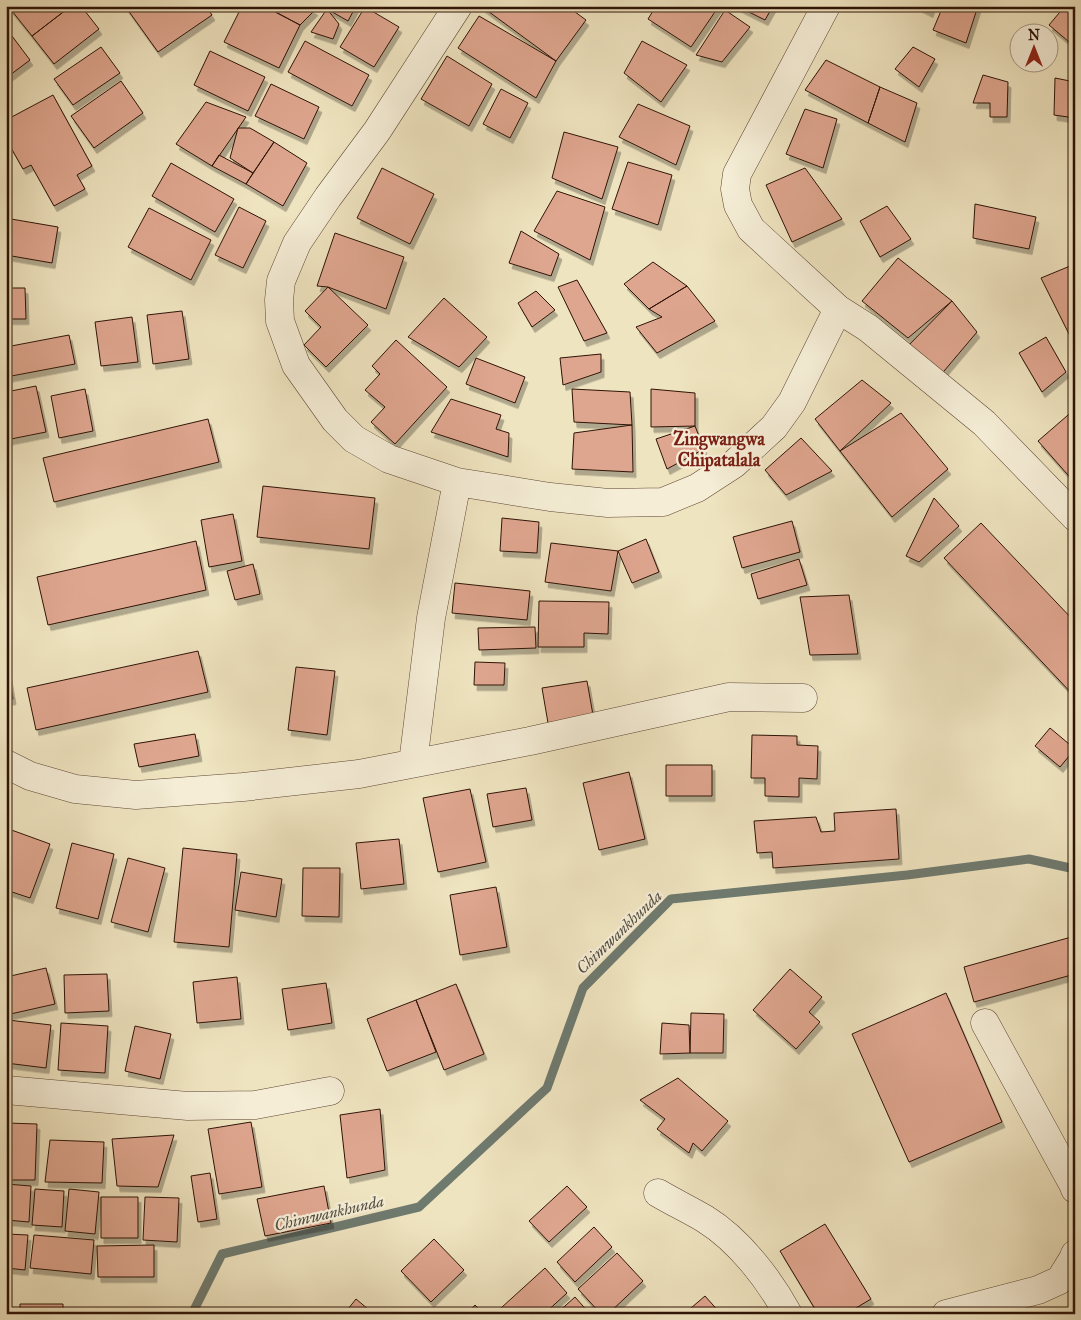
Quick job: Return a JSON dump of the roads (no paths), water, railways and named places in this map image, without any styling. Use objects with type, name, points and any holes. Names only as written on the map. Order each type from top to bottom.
[{"type":"street","points":[[458,6],[377,131],[328,197],[297,243],[281,281],[278,300],[280,321],[296,365],[335,420],[354,439],[389,458],[457,482],[608,503],[663,502],[697,488],[734,464],[774,427],[792,402],[838,309]]},
{"type":"street","points":[[826,6],[738,174],[735,189],[738,205],[750,229],[838,309],[868,328],[984,423],[1075,517]]},
{"type":"street","points":[[413,763],[431,618],[457,482]]},
{"type":"street","points":[[6,764],[30,776],[75,788],[136,795],[243,787],[359,774],[530,741],[729,697],[803,698]]},
{"type":"street","points":[[985,1023],[1075,1189]]},
{"type":"street","points":[[6,1090],[188,1106],[255,1104],[330,1091]]},
{"type":"street","points":[[658,1193],[706,1220],[746,1254],[778,1296],[788,1314]]},
{"type":"street","points":[[946,1314],[1038,1290],[1060,1280],[1073,1261]]},
{"type":"waterway","name":"Chimwankhunda","points":[[192,1314],[222,1254],[419,1207],[547,1088],[583,988],[671,899],[907,875],[1029,859],[1075,869]]},
{"type":"district","name":"Zingwangwa Chipatalala","points":[[719,449]]}]
